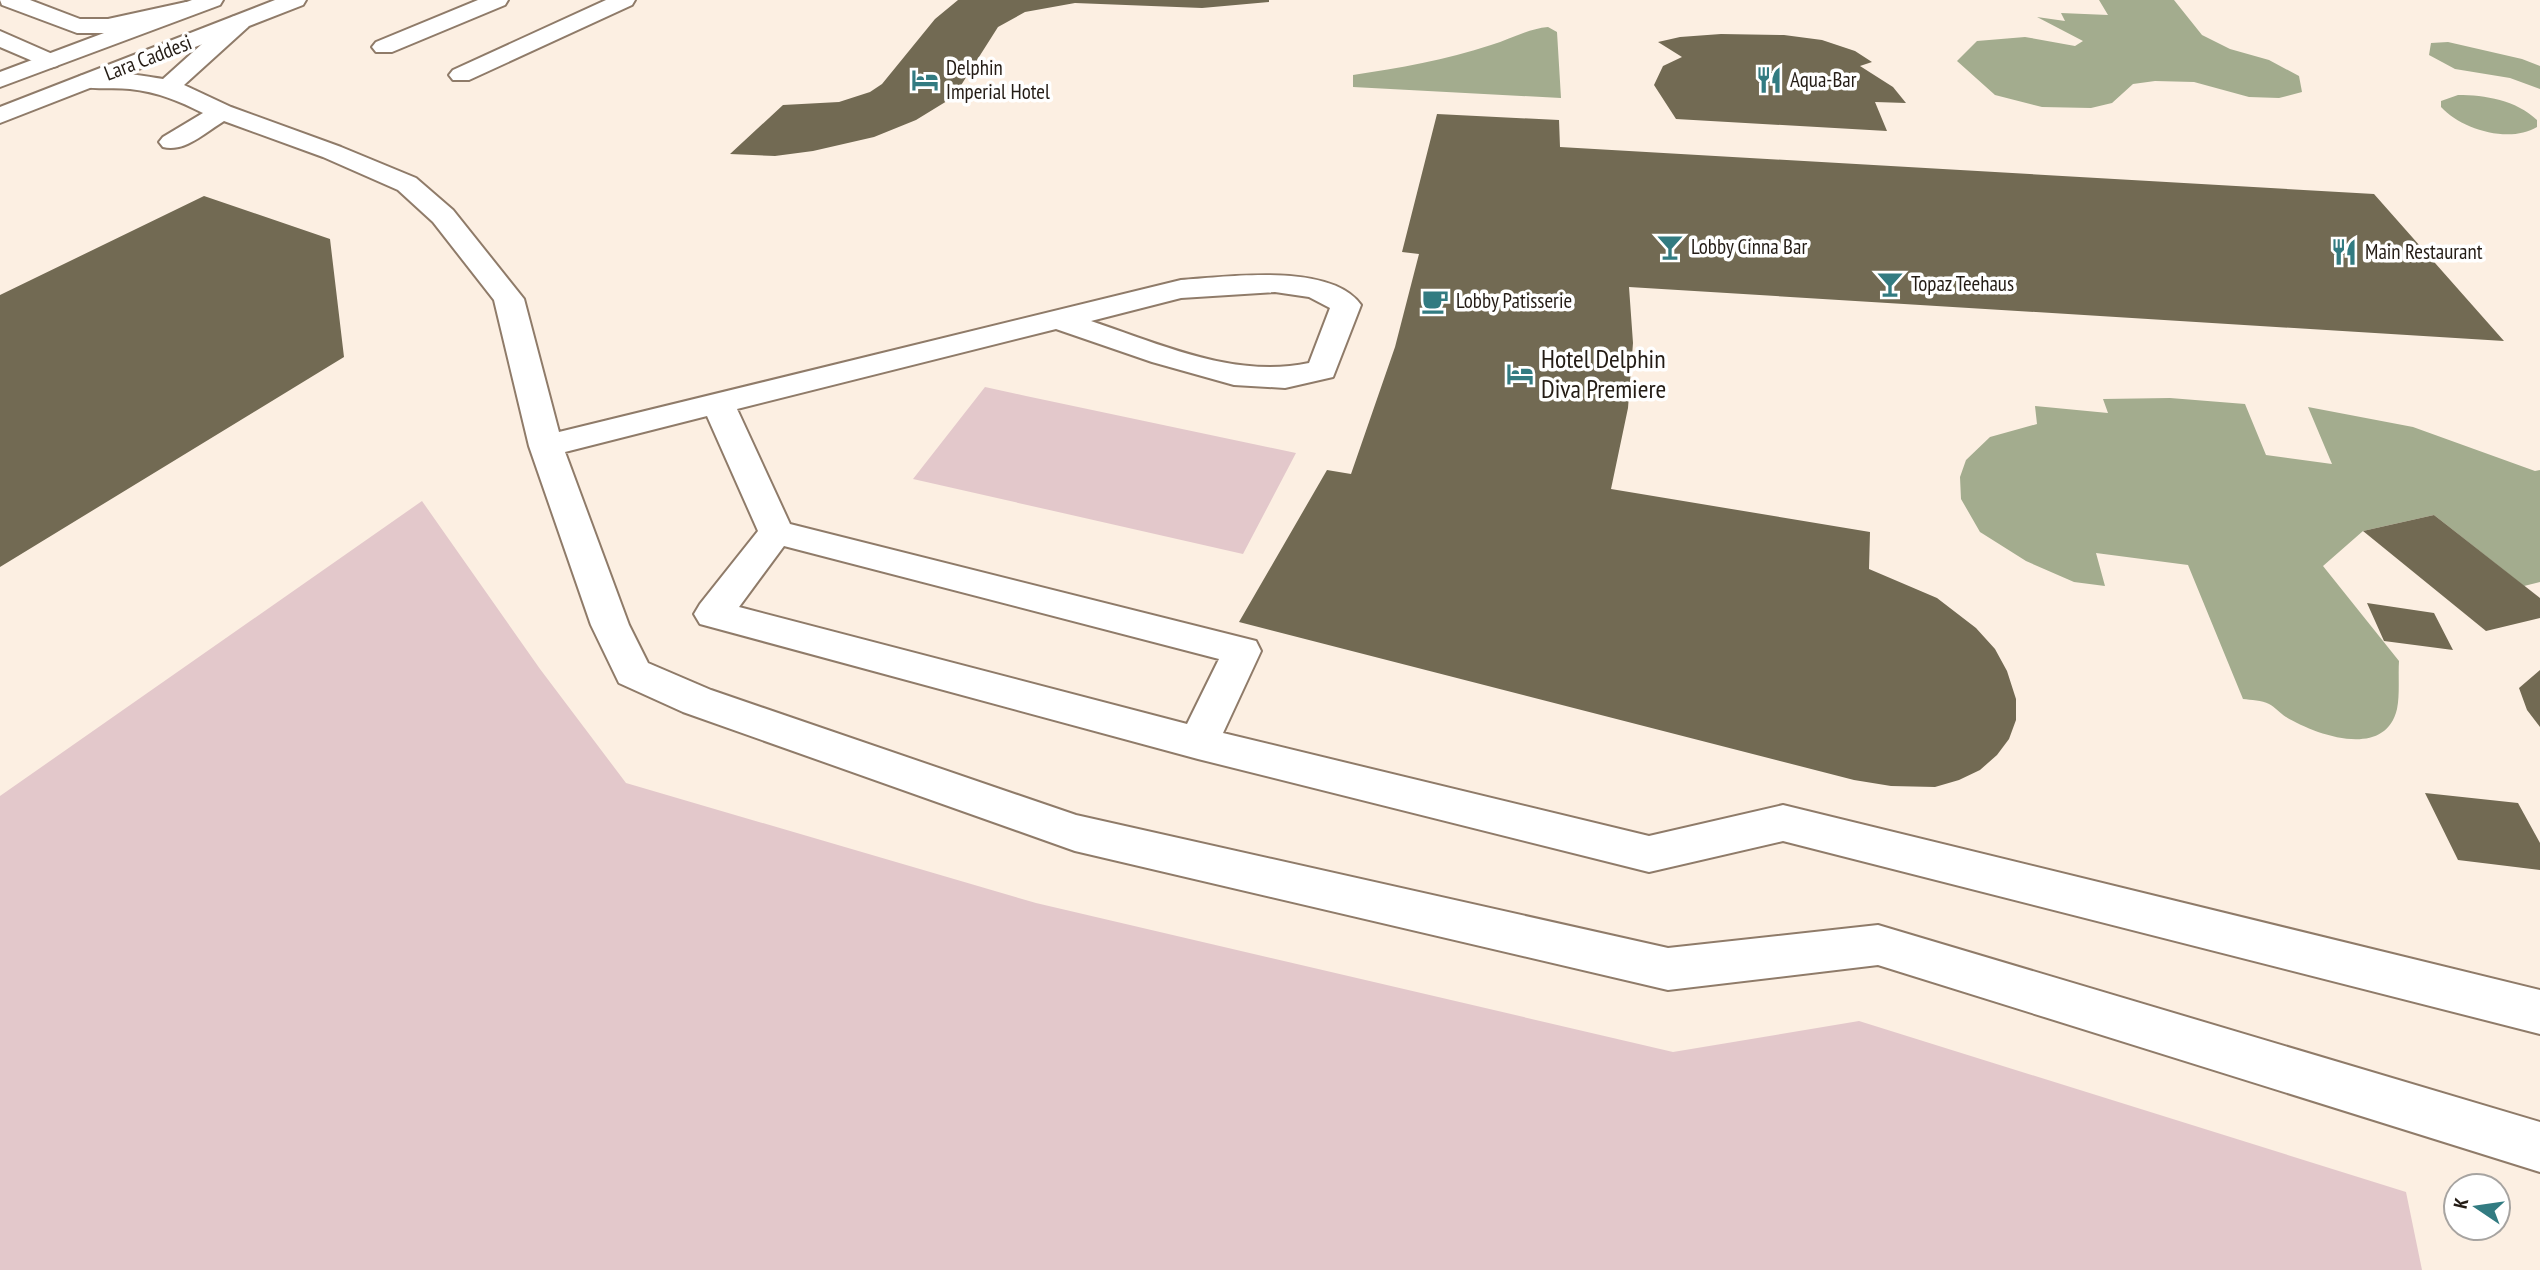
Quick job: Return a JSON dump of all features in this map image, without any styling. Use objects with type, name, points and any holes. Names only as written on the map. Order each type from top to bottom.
[{"type":"main road","points":[[10,0],[77,26],[108,26],[186,9]]},
{"type":"main road","name":"Lara Caddesi","points":[[0,80],[212,0]]},
{"type":"main road","name":"Lara Caddesi","points":[[0,116],[295,0]]},
{"type":"main road","points":[[384,47],[496,0]]},
{"type":"main road","points":[[461,75],[624,0]]},
{"type":"main road","points":[[168,87],[240,22]]},
{"type":"main road","points":[[0,38],[49,61]]},
{"type":"main road","points":[[89,81],[127,81],[168,87],[222,112],[332,152],[407,184],[443,216],[509,299],[546,446],[610,625],[633,673],[736,715],[1075,833],[1668,969],[1878,945],[2540,1147]]},
{"type":"main road","points":[[172,142],[222,112]]},
{"type":"main road","points":[[546,446],[1181,289],[1275,283],[1317,289],[1346,305],[1322,370],[1285,378],[1234,375],[1058,320]]},
{"type":"main road","points":[[718,404],[776,532]]},
{"type":"main road","points":[[776,532],[713,614],[1198,743],[1649,854],[1783,823],[2540,1012]]},
{"type":"main road","points":[[776,532],[1242,651],[1198,743]]},
{"type":"shaded area","points":[[2099,0],[2174,0],[2202,35],[2230,49],[2269,60],[2299,76],[2302,92],[2279,98],[2249,97],[2194,82],[2155,81],[2133,84],[2112,103],[2091,108],[2042,107],[1995,95],[1957,61],[1977,41],[2025,37],[2075,46],[2083,41],[2037,17],[2065,21],[2061,13],[2108,15]]},
{"type":"shaded area","points":[[1548,27],[1557,32],[1561,98],[1353,87],[1353,75],[1457,55]]},
{"type":"shaded area","points":[[2448,42],[2522,59],[2540,66],[2540,89],[2510,78],[2455,69],[2429,55],[2431,43]]},
{"type":"shaded area","points":[[2458,95],[2479,96],[2510,103],[2537,120],[2537,127],[2526,132],[2500,134],[2486,132],[2460,122],[2441,107],[2441,101]]},
{"type":"shaded area","points":[[985,387],[1296,453],[1243,554],[913,479]]},
{"type":"shaded area","points":[[2170,398],[2245,404],[2266,455],[2332,464],[2308,407],[2413,427],[2535,471],[2540,470],[2540,582],[2524,586],[2434,515],[2363,531],[2323,566],[2399,661],[2398,703],[2390,725],[2379,734],[2365,739],[2331,736],[2299,724],[2266,703],[2243,699],[2188,565],[2096,553],[2105,586],[2074,582],[2026,561],[1980,532],[1961,499],[1960,477],[1966,460],[1990,437],[2037,424],[2035,406],[2108,413],[2103,399]]},
{"type":"shaded area","points":[[422,501],[540,669],[626,783],[1036,903],[1673,1052],[1859,1021],[2406,1192],[2422,1270],[0,1270],[0,796]]},
{"type":"building","name":"Delphin Imperial Hotel","points":[[958,0],[1269,2],[1202,8],[1075,3],[1025,12],[998,27],[958,90],[947,101],[916,120],[874,137],[813,151],[775,156],[730,154],[783,105],[839,102],[870,92],[882,84],[935,19]]},
{"type":"building","name":"Aqua-Bar","points":[[1721,34],[1784,35],[1822,40],[1855,51],[1872,62],[1860,66],[1893,87],[1906,103],[1875,102],[1887,131],[1676,119],[1654,85],[1663,66],[1682,57],[1658,42],[1680,37]]},
{"type":"building","points":[[1437,114],[1559,120],[1560,147],[2374,194],[2504,341],[1629,287],[1633,343],[1628,408],[1611,489],[1870,532],[1869,569],[1937,598],[1976,628],[1995,649],[2007,671],[2016,699],[2016,720],[2009,739],[1997,755],[1980,770],[1935,787],[1891,786],[1854,780],[1239,622],[1327,470],[1351,474],[1395,347],[1419,254],[1402,252]]},
{"type":"building","points":[[204,196],[330,239],[344,357],[0,567],[0,295]]},
{"type":"building","points":[[2434,515],[2540,598],[2540,618],[2486,631],[2363,531]]},
{"type":"building","points":[[2367,603],[2434,613],[2453,650],[2384,641]]},
{"type":"building","points":[[2540,670],[2540,727],[2527,710],[2519,688]]},
{"type":"building","points":[[2425,793],[2518,803],[2540,843],[2540,870],[2458,860]]},
{"type":"place","name":"Delphin Imperial Hotel","points":[[925,80]]},
{"type":"place","name":"Aqua-Bar","points":[[1769,80]]},
{"type":"place","name":"Lobby Cinna Bar","points":[[1670,247]]},
{"type":"place","name":"Main Restaurant","points":[[2344,252]]},
{"type":"place","name":"Topaz Teehaus","points":[[1890,284]]},
{"type":"place","name":"Lobby Patisserie","points":[[1435,301]]},
{"type":"place","name":"Hotel Delphin Diva Premiere","points":[[1520,374]]}]
